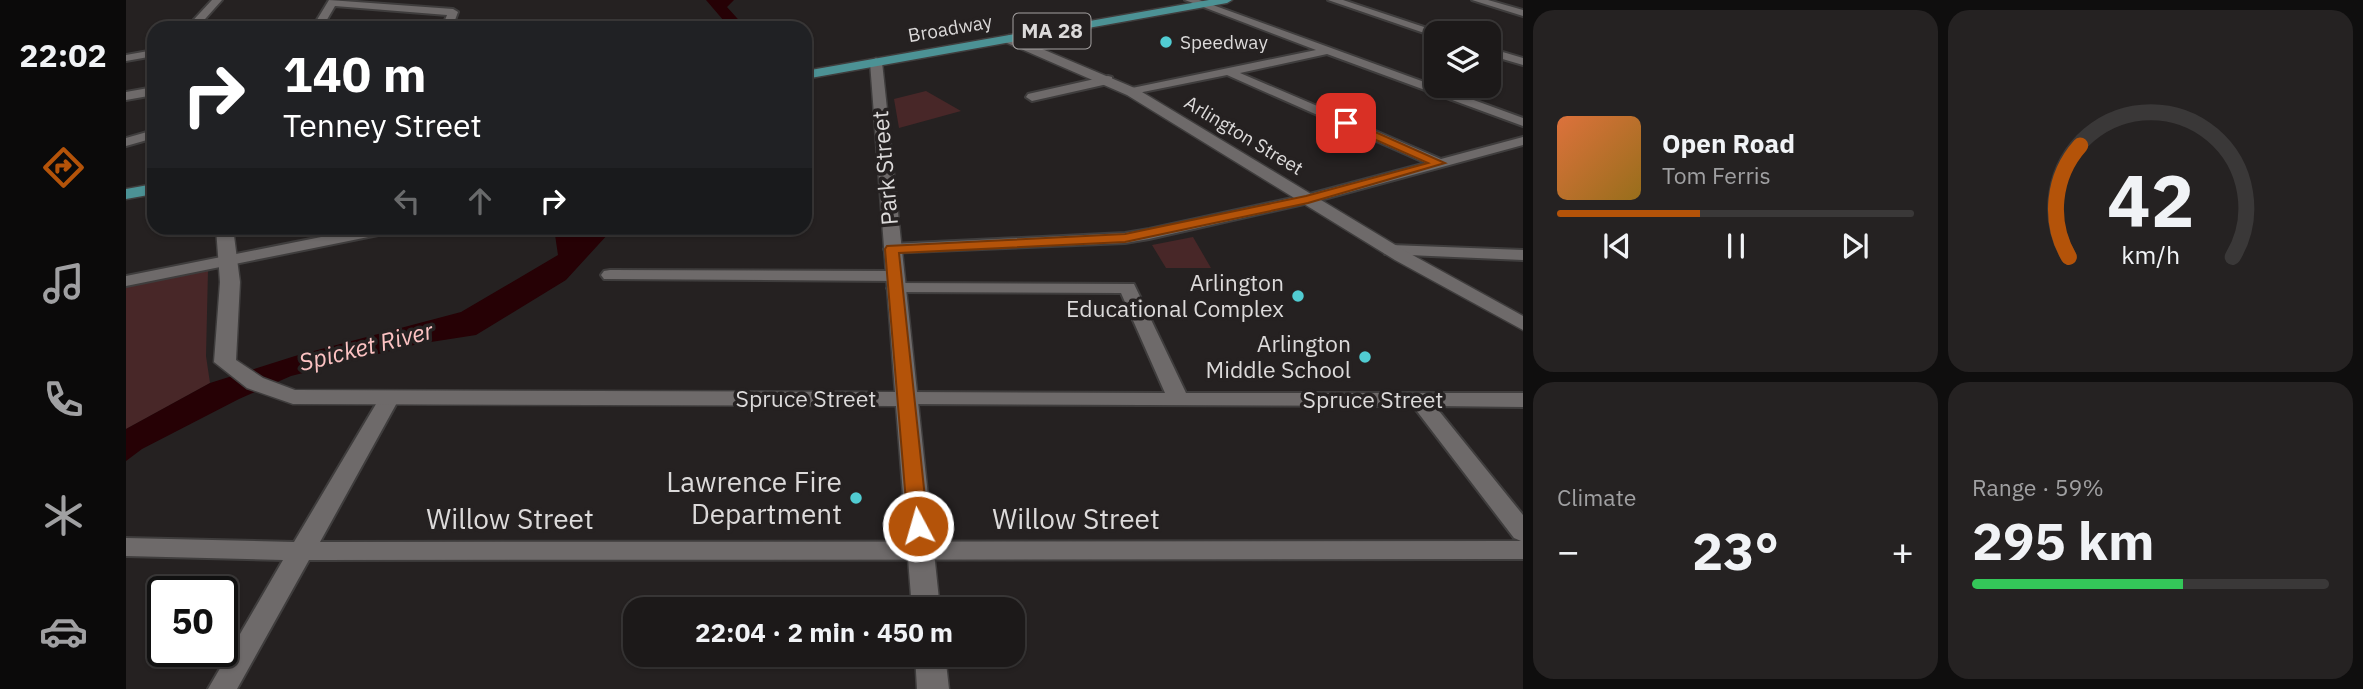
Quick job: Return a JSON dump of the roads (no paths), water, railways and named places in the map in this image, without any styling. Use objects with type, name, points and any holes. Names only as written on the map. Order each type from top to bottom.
[{"type":"main road","name":"Broadway","points":[[812,74],[1227,0]]},
{"type":"main road","points":[[126,194],[147,190]]},
{"type":"street","points":[[198,21],[217,0]]},
{"type":"street","points":[[1190,0],[1523,122]]},
{"type":"street","points":[[1333,0],[1424,30]]},
{"type":"street","points":[[1477,0],[1523,13]]},
{"type":"street","points":[[320,21],[333,2],[453,12],[450,21]]},
{"type":"street","name":"Arlington Street","points":[[1009,39],[1132,92],[1391,250],[1523,324]]},
{"type":"street","points":[[1132,92],[1327,50]]},
{"type":"street","points":[[126,58],[147,54]]},
{"type":"street","points":[[1501,55],[1523,62]]},
{"type":"street","name":"Park Street","points":[[876,62],[925,597]]},
{"type":"street","points":[[1229,72],[1439,163]]},
{"type":"street","points":[[1032,97],[1108,80]]},
{"type":"street","points":[[126,96],[147,92]]},
{"type":"street","points":[[126,142],[147,136]]},
{"type":"street","points":[[892,249],[1125,238],[1308,199],[1523,141]]},
{"type":"street","points":[[1497,150],[1523,151]]},
{"type":"street","points":[[225,235],[226,262]]},
{"type":"street","points":[[126,281],[355,235]]},
{"type":"street","points":[[1391,250],[1523,255]]},
{"type":"street","name":"Spruce Street","points":[[226,262],[230,282],[225,362],[255,383],[293,397],[1523,400]]},
{"type":"street","points":[[610,275],[1128,288],[1178,399]]},
{"type":"street","points":[[222,689],[389,399]]},
{"type":"street","points":[[1420,401],[1523,532]]},
{"type":"street","name":"Willow Street","points":[[126,547],[920,551],[1523,550]]},
{"type":"street","points":[[931,667],[933,689]]},
{"type":"water","points":[[706,0],[734,0],[727,7],[740,21],[724,21]]},
{"type":"water","name":"Spicket River","points":[[555,235],[607,235],[566,280],[476,335],[418,344],[291,376],[239,399],[142,449],[126,461],[126,429],[210,383],[295,356],[461,312],[558,255]]},
{"type":"place","name":"Speedway","points":[[1166,42]]},
{"type":"place","name":"Arlington Educational Complex","points":[[1298,296]]},
{"type":"place","name":"Arlington Middle School","points":[[1365,357]]},
{"type":"place","name":"Lawrence Fire Department","points":[[856,498]]}]
